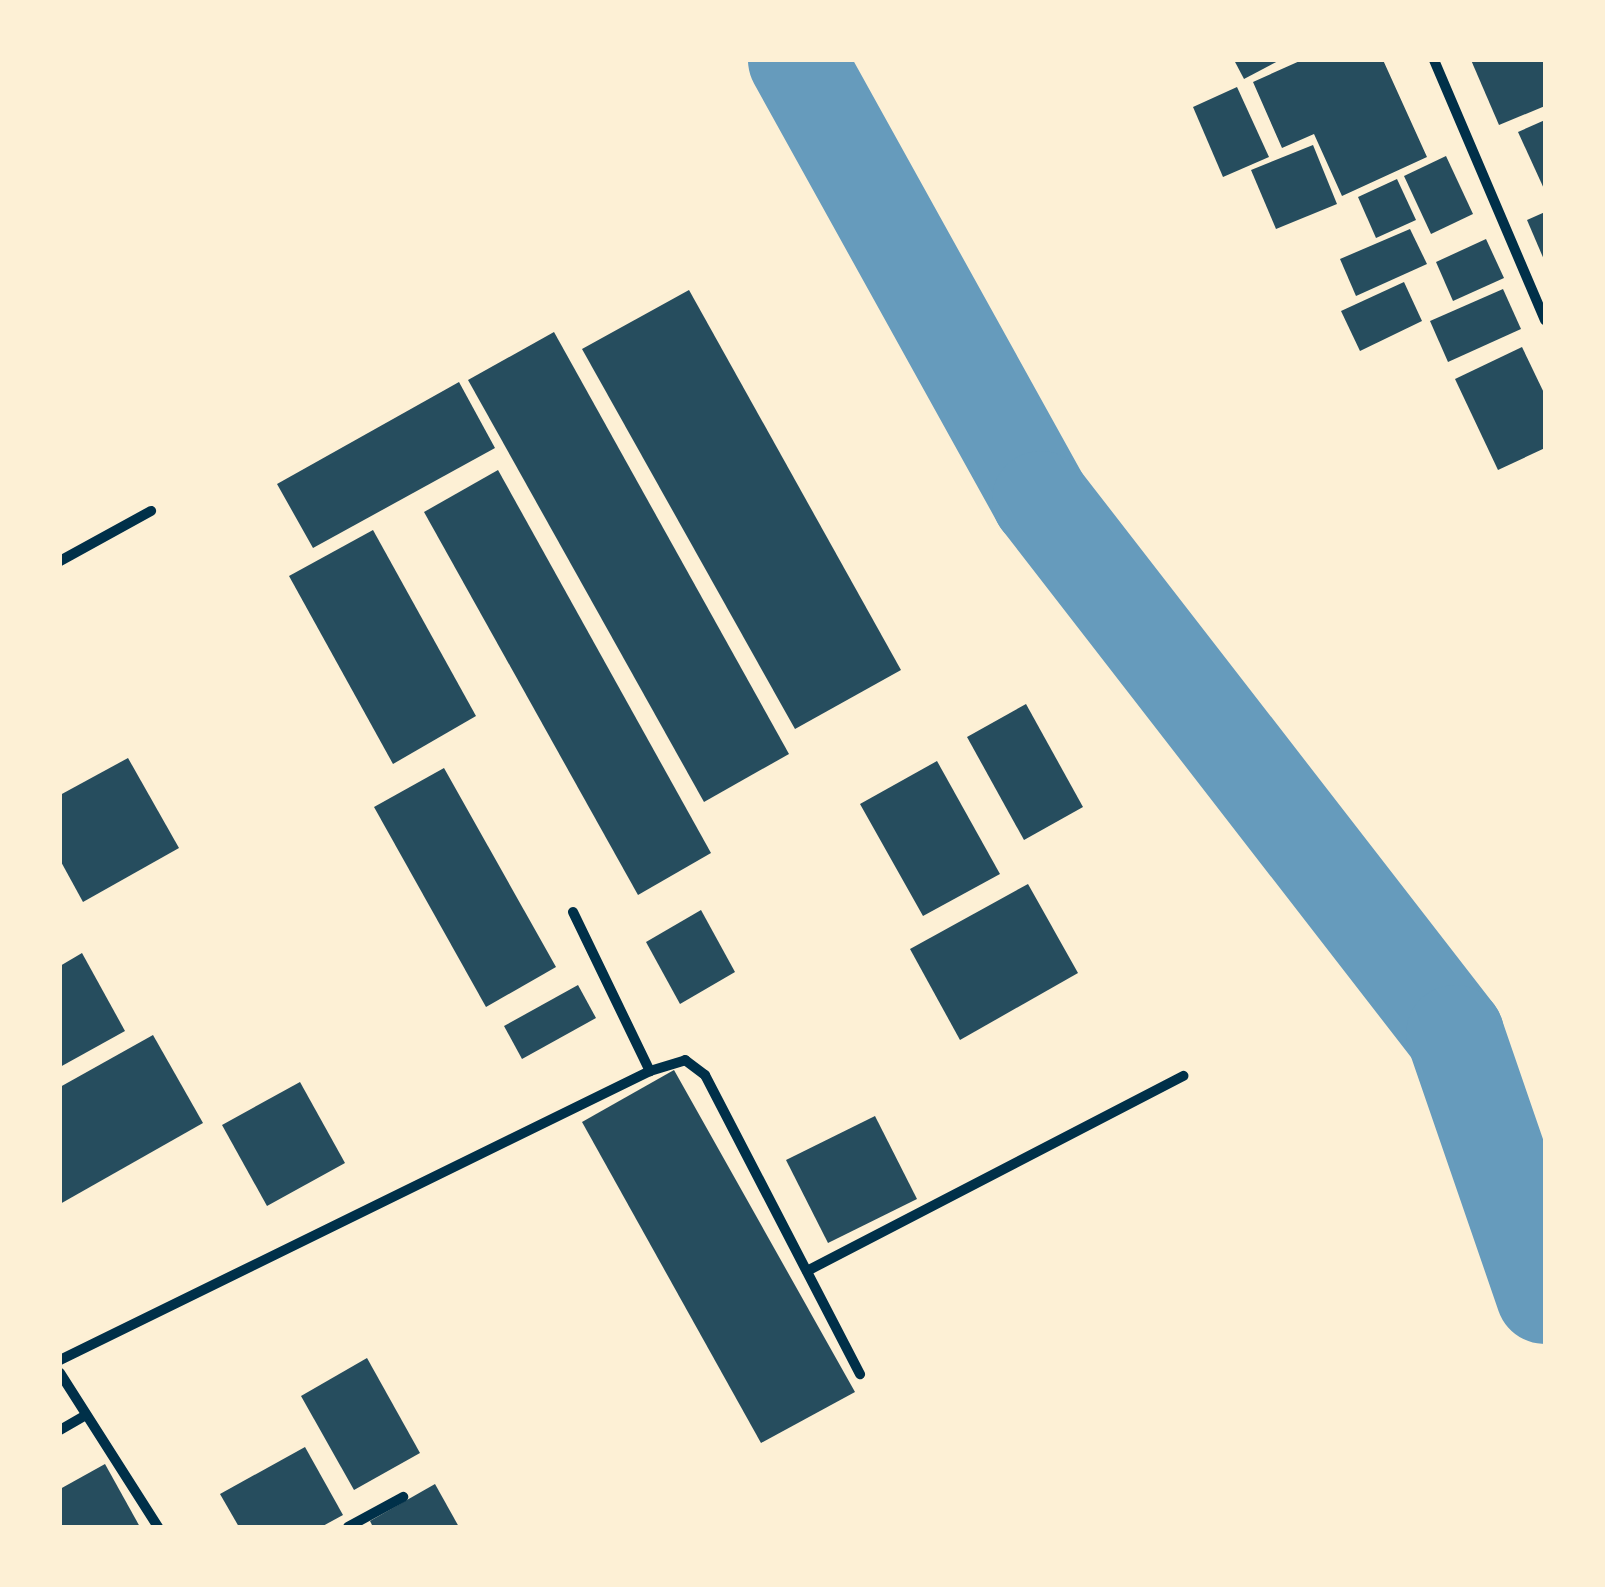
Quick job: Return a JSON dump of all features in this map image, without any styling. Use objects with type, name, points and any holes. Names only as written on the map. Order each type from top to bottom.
[{"type":"street","points":[[1434,60],[1545,320]]},
{"type":"street","points":[[60,560],[152,511]]},
{"type":"street","points":[[574,912],[650,1071]]},
{"type":"street","points":[[60,1360],[650,1071],[686,1060],[698,1066],[860,1374]]},
{"type":"street","points":[[806,1272],[1183,1076]]},
{"type":"street","points":[[60,1372],[158,1527]]},
{"type":"street","points":[[60,1430],[86,1415]]},
{"type":"street","points":[[348,1527],[403,1497]]},
{"type":"building","points":[[1234,60],[1280,60],[1244,79]]},
{"type":"building","points":[[1302,60],[1383,60],[1427,157],[1342,196],[1314,134],[1282,148],[1253,82]]},
{"type":"building","points":[[1471,60],[1545,60],[1545,106],[1499,125]]},
{"type":"building","points":[[1237,87],[1269,157],[1223,177],[1193,107]]},
{"type":"building","points":[[1545,120],[1545,191],[1518,132]]},
{"type":"building","points":[[1313,145],[1337,204],[1276,229],[1251,170]]},
{"type":"building","points":[[1446,156],[1473,214],[1431,234],[1404,176]]},
{"type":"building","points":[[1397,179],[1416,220],[1376,238],[1358,197]]},
{"type":"building","points":[[1545,212],[1545,262],[1527,220]]},
{"type":"building","points":[[1410,229],[1427,264],[1356,296],[1340,259]]},
{"type":"building","points":[[1486,239],[1504,278],[1453,301],[1436,262]]},
{"type":"building","points":[[1404,282],[1422,321],[1360,351],[1341,311]]},
{"type":"building","points":[[1503,289],[1521,329],[1448,362],[1430,321]]},
{"type":"building","points":[[689,290],[901,670],[795,729],[582,349]]},
{"type":"building","points":[[554,332],[789,754],[704,802],[468,380]]},
{"type":"building","points":[[1522,347],[1545,395],[1545,448],[1498,470],[1455,379]]},
{"type":"building","points":[[459,382],[495,448],[313,548],[277,484]]},
{"type":"building","points":[[498,470],[711,853],[638,895],[424,512]]},
{"type":"building","points":[[373,530],[476,716],[393,764],[289,576]]},
{"type":"building","points":[[1026,704],[1083,807],[1024,840],[967,737]]},
{"type":"building","points":[[128,758],[179,848],[83,902],[60,860],[60,795]]},
{"type":"building","points":[[937,761],[1000,874],[923,916],[860,804]]},
{"type":"building","points":[[444,768],[556,967],[486,1007],[374,807]]},
{"type":"building","points":[[1028,884],[1078,973],[960,1040],[910,949]]},
{"type":"building","points":[[701,910],[735,972],[680,1004],[646,942]]},
{"type":"building","points":[[82,953],[125,1031],[60,1067],[60,966]]},
{"type":"building","points":[[578,985],[596,1018],[522,1059],[504,1026]]},
{"type":"building","points":[[153,1035],[203,1123],[60,1204],[60,1087]]},
{"type":"building","points":[[674,1070],[855,1392],[761,1443],[582,1122]]},
{"type":"building","points":[[300,1082],[345,1163],[267,1206],[222,1125]]},
{"type":"building","points":[[875,1116],[917,1199],[828,1243],[786,1160]]},
{"type":"building","points":[[367,1358],[420,1453],[354,1490],[301,1396]]},
{"type":"building","points":[[305,1447],[343,1515],[321,1527],[239,1527],[220,1494]]},
{"type":"building","points":[[105,1464],[140,1527],[60,1527],[60,1489]]},
{"type":"building","points":[[435,1484],[459,1527],[373,1527],[370,1521]]},
{"type":"waterway","points":[[797,60],[1041,500],[1455,1034],[1545,1295]]}]
